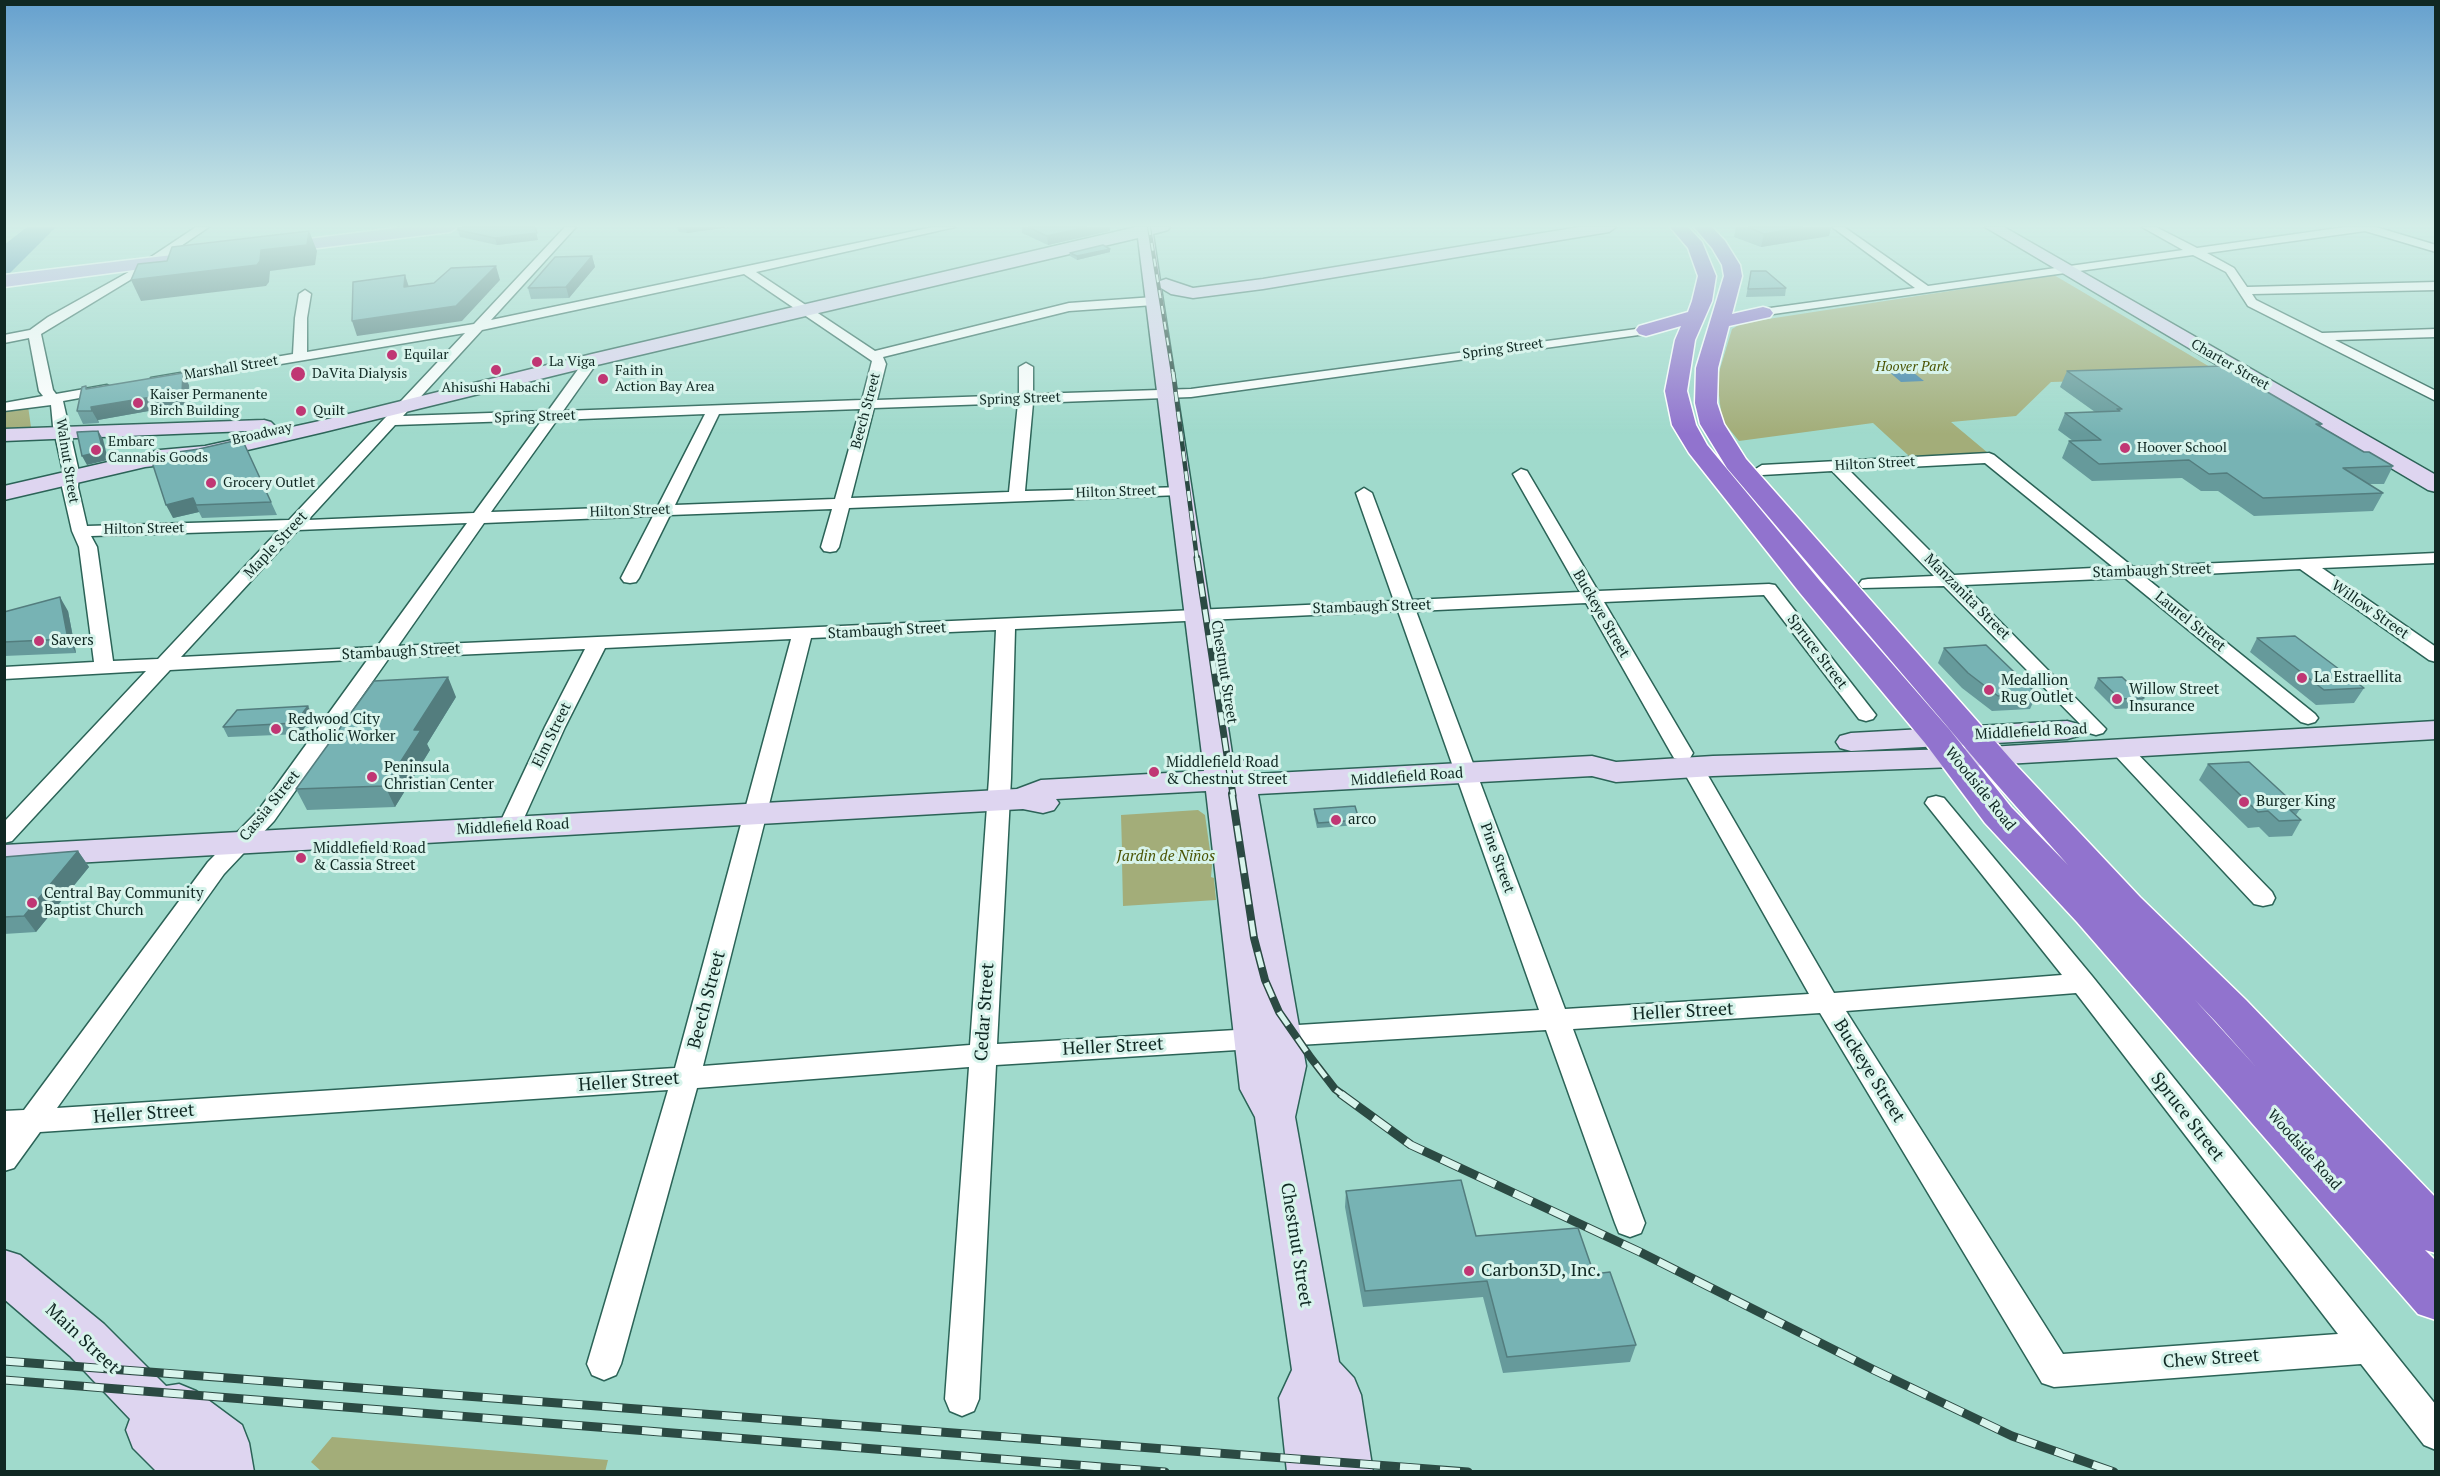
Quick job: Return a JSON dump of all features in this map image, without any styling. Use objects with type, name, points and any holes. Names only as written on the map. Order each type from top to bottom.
[{"type":"highway","name":"Woodside Road","points":[[1709,296],[1714,314]]},
{"type":"highway","name":"Woodside Road","points":[[1723,296],[1714,314],[1705,385],[1706,403],[1722,441],[1736,463],[1962,746],[1998,815],[2091,912],[2436,1297]]},
{"type":"highway","points":[[1646,330],[1714,314],[1763,312]]},
{"type":"highway","name":"Woodside Road","points":[[1714,314],[1685,340],[1676,391],[1684,425],[1697,448],[1810,587],[1962,746],[2231,1011],[2436,1232]]},
{"type":"highway","points":[[1646,330],[1666,332],[1685,340]]},
{"type":"street","points":[[4,339],[34,333],[93,296]]},
{"type":"street","points":[[300,357],[301,318],[305,296]]},
{"type":"street","name":"Maple Street","points":[[4,836],[163,664],[296,525],[507,296]]},
{"type":"street","name":"Marshall Street","points":[[146,382],[478,327],[624,296]]},
{"type":"street","name":"Beech Street","points":[[785,296],[874,355],[879,364],[830,547]]},
{"type":"street","name":"Broadway","points":[[141,461],[205,453],[410,400],[538,375],[861,296]]},
{"type":"street","points":[[874,355],[1069,307],[1162,296]]},
{"type":"street","name":"Chestnut Street","points":[[1162,296],[1205,614],[1231,784],[1225,829],[1268,1037],[1260,1089],[1275,1117],[1317,1372]]},
{"type":"street","points":[[1763,312],[1882,296]]},
{"type":"street","name":"Charter Street","points":[[2111,296],[2436,485]]},
{"type":"street","points":[[2246,296],[2252,303],[2436,397]]},
{"type":"street","name":"Spring Street","points":[[390,421],[1174,394],[1646,330]]},
{"type":"street","name":"Walnut Street","points":[[34,333],[46,391],[58,404],[70,487],[80,531],[88,547],[104,667]]},
{"type":"street","points":[[2319,337],[2436,333]]},
{"type":"street","name":"Cassia Street","points":[[4,1160],[18,1122],[216,868],[266,816],[482,517],[592,360]]},
{"type":"street","points":[[1017,496],[1026,399],[1026,367]]},
{"type":"street","points":[[4,407],[124,386]]},
{"type":"street","points":[[2415,386],[2436,386]]},
{"type":"street","name":"Chestnut Street","points":[[1174,394],[1180,490],[1205,614]]},
{"type":"street","points":[[630,578],[714,410]]},
{"type":"street","points":[[4,435],[300,426],[341,417]]},
{"type":"street","points":[[267,426],[341,417]]},
{"type":"street","name":"Broadway","points":[[4,493],[300,426]]},
{"type":"street","points":[[193,450],[208,444],[216,437],[204,428]]},
{"type":"street","name":"Hilton Street","points":[[1762,470],[1989,458]]},
{"type":"street","name":"Laurel Street","points":[[1989,458],[2308,718]]},
{"type":"street","name":"Manzanita Street","points":[[1836,466],[2264,898]]},
{"type":"street","name":"Buckeye Street","points":[[1521,474],[1827,1003],[2054,1371]]},
{"type":"street","name":"Hilton Street","points":[[80,531],[296,525],[1180,490]]},
{"type":"street","name":"Pine Street","points":[[1364,493],[1630,1223]]},
{"type":"street","name":"Stambaugh Street","points":[[1868,584],[2436,558]]},
{"type":"street","name":"Willow Street","points":[[2305,565],[2436,656]]},
{"type":"street","name":"Stambaugh Street","points":[[4,673],[384,652],[802,635],[1205,614],[1769,589]]},
{"type":"street","name":"Spruce Street","points":[[1769,589],[1866,716]]},
{"type":"street","name":"Cedar Street","points":[[962,1399],[982,1055],[1010,800],[1006,625]]},
{"type":"street","name":"Beech Street","points":[[604,1364],[686,1078],[802,635]]},
{"type":"street","name":"Elm Street","points":[[509,827],[555,727],[597,644]]},
{"type":"street","name":"Middlefield Road","points":[[2108,738],[2308,718],[2436,711]]},
{"type":"street","name":"Middlefield Road","points":[[4,856],[1010,800],[1037,803],[1201,790],[1231,784],[1592,766],[1616,772],[1687,760],[2108,738],[2436,730]]},
{"type":"street","name":"Spruce Street","points":[[1936,803],[2083,983],[2367,1348],[2436,1433]]},
{"type":"street","name":"Heller Street","points":[[18,1122],[686,1078],[982,1055],[1827,1003],[2083,983]]},
{"type":"street","name":"Main Street","points":[[4,1270],[87,1340],[157,1412],[151,1430],[202,1470]]},
{"type":"street","name":"Chew Street","points":[[2054,1371],[2367,1348]]},
{"type":"street","points":[[1312,1472],[1303,1398],[1317,1372],[1337,1395],[1348,1472]]},
{"type":"green space","name":"Hoover Park","points":[[1918,296],[2089,296],[2227,377],[2051,382],[2016,416],[1951,422],[1988,453],[1909,456],[1873,423],[1739,441],[1722,420],[1717,379],[1732,329],[1742,323]]},
{"type":"green space","points":[[28,406],[31,427],[5,428],[4,411]]},
{"type":"green space","name":"Jardin de Niños","points":[[1198,810],[1205,815],[1212,865],[1211,877],[1214,878],[1216,900],[1123,906],[1122,862],[1119,861],[1119,851],[1122,850],[1121,815]]},
{"type":"green space","points":[[332,1437],[608,1460],[605,1472],[321,1471],[311,1462]]},
{"type":"water","points":[[1881,365],[1904,365],[1924,381],[1901,382]]},
{"type":"building","points":[[353,296],[466,296],[456,306],[352,321]]},
{"type":"building","points":[[2223,366],[2322,424],[2316,424],[2393,466],[2343,468],[2383,493],[2263,498],[2227,473],[2209,474],[2189,460],[2099,464],[2069,441],[2101,440],[2065,413],[2120,411],[2117,409],[2122,409],[2067,371]]},
{"type":"building","points":[[183,373],[182,392],[91,407],[92,411],[77,411],[82,387],[86,386],[86,389]]},
{"type":"building","points":[[98,431],[103,451],[82,456],[77,432]]},
{"type":"building","name":"Grocery Outlet","points":[[242,439],[271,502],[196,505],[193,498],[166,505],[150,456],[199,449]]},
{"type":"building","points":[[60,597],[68,639],[4,642],[4,612]]},
{"type":"building","points":[[2295,636],[2364,688],[2324,690],[2257,638]]},
{"type":"building","points":[[1986,645],[2037,694],[1998,696],[1968,673],[1944,648]]},
{"type":"building","points":[[448,677],[414,730],[421,730],[385,786],[296,789],[374,681]]},
{"type":"building","points":[[2122,677],[2144,698],[2120,699],[2098,678]]},
{"type":"building","points":[[308,706],[295,723],[223,727],[237,710]]},
{"type":"building","points":[[2249,762],[2300,809],[2290,810],[2301,820],[2279,821],[2268,811],[2258,812],[2208,764]]},
{"type":"building","name":"arco","points":[[1355,806],[1359,820],[1318,823],[1314,809]]},
{"type":"building","points":[[78,851],[24,916],[4,917],[4,857]]},
{"type":"building","name":"Carbon3D, Inc.","points":[[1461,1180],[1476,1236],[1578,1228],[1594,1274],[1610,1272],[1636,1345],[1507,1357],[1487,1281],[1365,1291],[1346,1191]]},
{"type":"railway","points":[[1160,296],[1173,374]]},
{"type":"railway","points":[[1173,372],[1197,559]]},
{"type":"railway","points":[[1197,558],[1233,795]]},
{"type":"railway","points":[[1232,794],[1254,938],[1265,980],[1279,1012],[1311,1058],[1335,1089],[1343,1095]]},
{"type":"railway","points":[[1341,1094],[1411,1145],[1640,1252],[1874,1370],[2012,1436],[2114,1472]]},
{"type":"railway","points":[[4,1361],[1468,1472]]},
{"type":"railway","points":[[4,1380],[1165,1472]]},
{"type":"place","name":"Equilar","points":[[392,355]]},
{"type":"place","name":"La Viga","points":[[537,362]]},
{"type":"place","name":"Ahisushi Habachi","points":[[496,370]]},
{"type":"place","name":"DaVita Dialysis","points":[[298,374]]},
{"type":"place","name":"Faith in Action Bay Area","points":[[603,379]]},
{"type":"place","name":"Kaiser Permanente Birch Building","points":[[138,403]]},
{"type":"place","name":"Quilt","points":[[301,411]]},
{"type":"place","name":"Hoover School","points":[[2125,448]]},
{"type":"place","name":"Embarc Cannabis Goods","points":[[96,450]]},
{"type":"place","name":"Grocery Outlet","points":[[211,483]]},
{"type":"place","name":"Savers","points":[[39,641]]},
{"type":"place","name":"La Estraellita","points":[[2302,678]]},
{"type":"place","name":"Medallion Rug Outlet","points":[[1989,690]]},
{"type":"place","name":"Willow Street Insurance","points":[[2117,699]]},
{"type":"place","name":"Redwood City Catholic Worker","points":[[276,729]]},
{"type":"place","name":"Middlefield Road & Chestnut Street","points":[[1154,772]]},
{"type":"place","name":"Peninsula Christian Center","points":[[372,777]]},
{"type":"place","name":"Burger King","points":[[2244,802]]},
{"type":"place","name":"arco","points":[[1336,820]]},
{"type":"place","name":"Middlefield Road & Cassia Street","points":[[301,858]]},
{"type":"place","name":"Central Bay Community Baptist Church","points":[[32,903]]},
{"type":"place","name":"Carbon3D, Inc.","points":[[1469,1271]]}]
